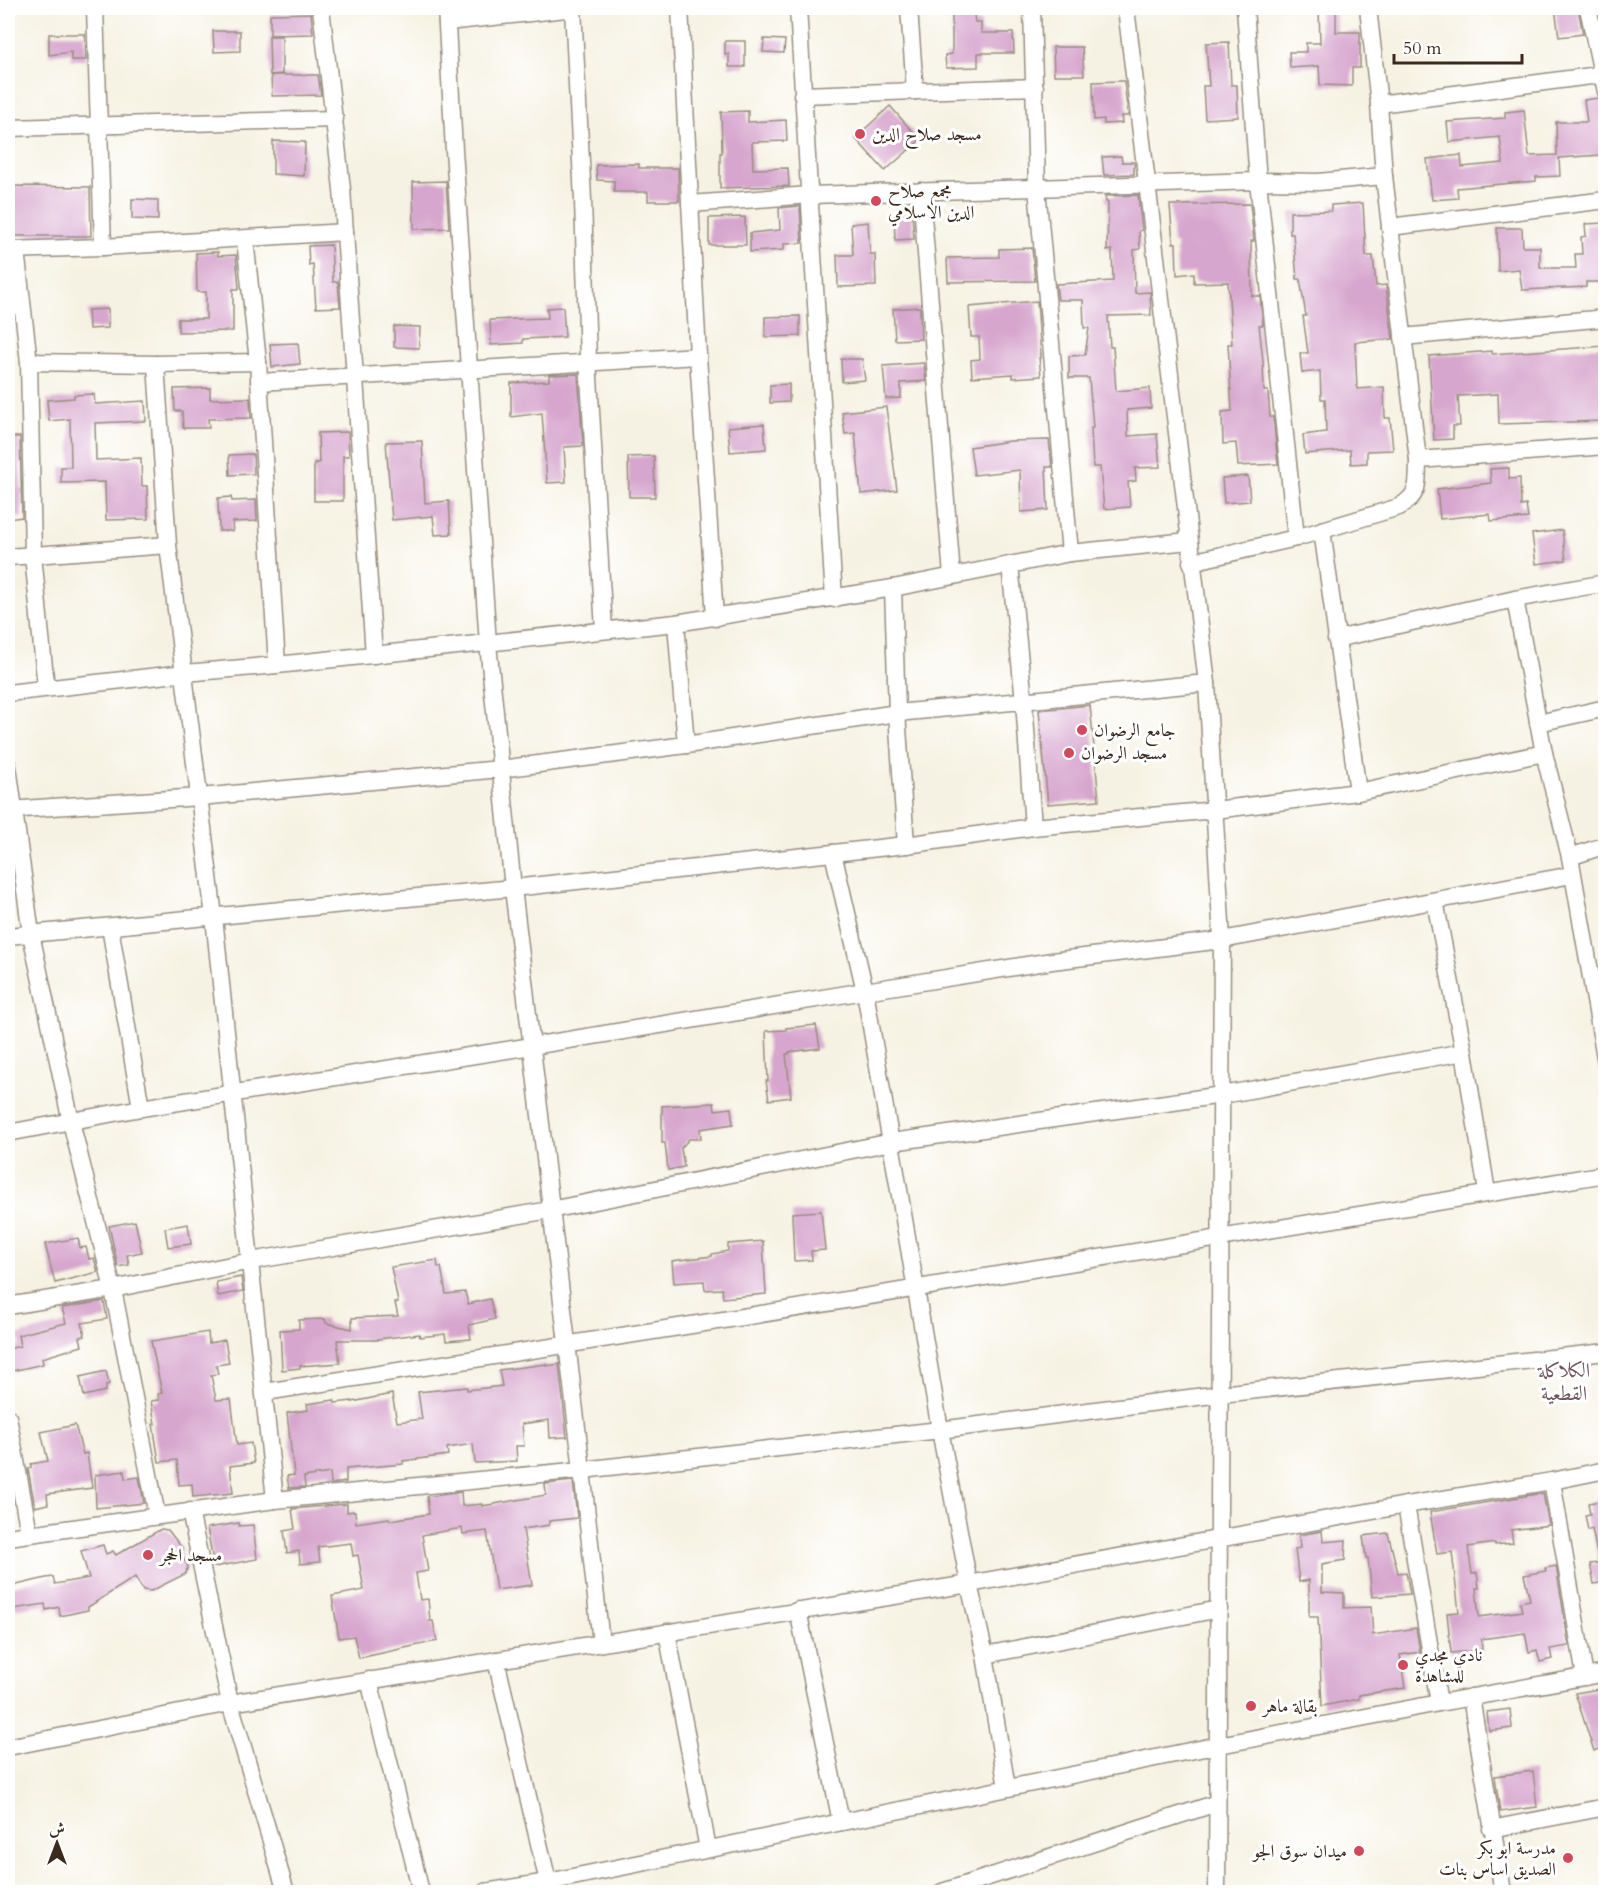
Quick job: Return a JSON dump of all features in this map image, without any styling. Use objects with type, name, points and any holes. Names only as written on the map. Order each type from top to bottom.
[{"type":"street","points":[[95,8],[102,247]]},
{"type":"street","points":[[321,8],[335,119],[345,232],[374,655]]},
{"type":"street","points":[[601,1643],[513,888],[488,644],[447,15],[574,8],[588,361],[604,630]]},
{"type":"street","points":[[680,8],[698,356],[715,618]]},
{"type":"street","points":[[798,8],[834,599]]},
{"type":"street","points":[[909,8],[915,91]]},
{"type":"street","points":[[1032,8],[1037,188],[1070,553]]},
{"type":"street","points":[[1126,8],[1207,683],[1222,940],[1217,1893]]},
{"type":"street","points":[[1245,8],[1258,181],[1296,538]]},
{"type":"street","points":[[1191,562],[1296,538],[1399,507],[1411,500],[1417,487],[1418,460],[1384,176],[1379,104],[1368,8]]},
{"type":"street","points":[[1588,8],[1604,74],[1605,92]]},
{"type":"street","points":[[1379,104],[1604,74]]},
{"type":"street","points":[[802,95],[1035,87]]},
{"type":"street","points":[[8,128],[335,119]]},
{"type":"street","points":[[690,204],[810,195],[1258,181],[1318,182],[1384,176]]},
{"type":"street","points":[[921,191],[952,576]]},
{"type":"street","points":[[1390,227],[1605,200]]},
{"type":"street","points":[[46,688],[33,555],[29,362],[12,250],[102,247],[345,232]]},
{"type":"street","points":[[245,239],[258,362],[277,665]]},
{"type":"street","points":[[1403,337],[1605,318]]},
{"type":"street","points":[[259,382],[698,356]]},
{"type":"street","points":[[29,362],[156,364],[258,362]]},
{"type":"street","points":[[156,364],[168,545],[214,917],[275,1500]]},
{"type":"street","points":[[1418,460],[1605,446]]},
{"type":"street","points":[[1322,530],[1358,792]]},
{"type":"street","points":[[8,693],[185,673],[488,644],[715,618],[834,599],[1070,553],[1189,541]]},
{"type":"street","points":[[8,557],[168,545]]},
{"type":"street","points":[[1010,565],[1024,701],[1033,827]]},
{"type":"street","points":[[1336,639],[1515,599],[1605,583]]},
{"type":"street","points":[[893,588],[897,713],[906,845]]},
{"type":"street","points":[[1515,599],[1544,753],[1570,857],[1600,1006],[1605,1064]]},
{"type":"street","points":[[676,623],[686,745]]},
{"type":"street","points":[[10,810],[200,797],[500,769],[686,745],[897,713],[1207,683]]},
{"type":"street","points":[[1538,723],[1605,708]]},
{"type":"street","points":[[8,936],[513,888],[906,845],[1033,827],[1215,810],[1358,792],[1544,753]]},
{"type":"street","points":[[8,766],[10,810],[31,934],[71,1122],[113,1289],[157,1516]]},
{"type":"street","points":[[1570,857],[1605,845]]},
{"type":"street","points":[[833,853],[865,991],[940,1430],[985,1655],[1007,1788]]},
{"type":"street","points":[[8,1133],[141,1108],[1052,961],[1222,940],[1572,875]]},
{"type":"street","points":[[1435,901],[1464,1052],[1487,1192]]},
{"type":"street","points":[[110,927],[141,1108]]},
{"type":"street","points":[[8,1306],[113,1289],[251,1261],[550,1210],[892,1142],[1222,1095],[1464,1052]]},
{"type":"street","points":[[265,1392],[916,1288],[1605,1174]]},
{"type":"street","points":[[8,1536],[275,1500],[582,1470],[940,1430],[1220,1394],[1605,1352]]},
{"type":"street","points":[[8,1417],[29,1533]]},
{"type":"street","points":[[8,1747],[230,1703],[969,1584],[1605,1470]]},
{"type":"street","points":[[1552,1481],[1585,1677]]},
{"type":"street","points":[[1406,1504],[1439,1703]]},
{"type":"street","points":[[190,1511],[230,1703],[286,1893]]},
{"type":"street","points":[[985,1655],[1219,1609]]},
{"type":"street","points":[[798,1610],[842,1822]]},
{"type":"street","points":[[666,1632],[708,1849]]},
{"type":"street","points":[[496,1660],[548,1882]]},
{"type":"street","points":[[484,1893],[548,1882],[1219,1745],[1605,1673]]},
{"type":"street","points":[[369,1680],[421,1893]]},
{"type":"street","points":[[1471,1697],[1503,1893]]},
{"type":"street","points":[[942,1893],[1216,1803]]},
{"type":"street","points":[[1491,1829],[1605,1807]]},
{"type":"building","points":[[952,8],[973,8],[975,22],[981,22],[981,33],[1013,33],[1014,53],[978,53],[978,67],[946,68],[945,55],[952,54]]},
{"type":"building","points":[[1319,8],[1336,8],[1336,32],[1360,32],[1360,68],[1352,68],[1352,86],[1320,85],[1319,66],[1290,68],[1289,52],[1306,52],[1306,43],[1320,43]]},
{"type":"building","points":[[1555,8],[1578,8],[1583,34],[1559,37]]},
{"type":"building","points":[[311,13],[313,34],[270,35],[270,14]]},
{"type":"building","points":[[213,31],[240,31],[240,51],[214,52]]},
{"type":"building","points":[[49,34],[85,34],[86,60],[71,60],[71,52],[49,55]]},
{"type":"building","points":[[269,36],[282,36],[282,74],[270,75]]},
{"type":"building","points":[[764,39],[785,40],[784,53],[763,52]]},
{"type":"building","points":[[725,41],[745,41],[745,67],[729,67],[729,54],[725,55]]},
{"type":"building","points":[[1229,42],[1231,85],[1237,85],[1238,117],[1205,119],[1203,86],[1209,86],[1206,43]]},
{"type":"building","points":[[1053,47],[1082,47],[1084,75],[1054,75]]},
{"type":"building","points":[[271,75],[318,75],[321,95],[272,96]]},
{"type":"building","points":[[1124,81],[1128,116],[1121,116],[1122,123],[1104,124],[1104,119],[1094,120],[1093,82]]},
{"type":"building","points":[[1598,98],[1604,102],[1605,138],[1600,139],[1601,155],[1559,158],[1560,176],[1536,177],[1536,181],[1457,188],[1458,198],[1432,200],[1427,159],[1461,155],[1462,167],[1503,163],[1500,137],[1449,142],[1447,122],[1505,118],[1505,112],[1524,110],[1529,156],[1557,155],[1556,122],[1587,122],[1584,100]]},
{"type":"building","points":[[890,106],[920,140],[885,171],[855,138]]},
{"type":"building","points":[[748,111],[748,122],[786,120],[787,141],[752,142],[753,169],[788,168],[789,186],[720,188],[721,112]]},
{"type":"building","points":[[273,141],[305,142],[304,176],[273,174]]},
{"type":"building","points":[[1121,156],[1122,162],[1134,162],[1134,174],[1104,175],[1102,157]]},
{"type":"building","points":[[639,164],[639,168],[678,168],[679,201],[648,201],[648,192],[614,192],[614,181],[597,180],[596,165]]},
{"type":"building","points":[[446,181],[449,228],[414,229],[413,182]]},
{"type":"building","points":[[8,186],[90,187],[91,236],[8,236]]},
{"type":"building","points":[[1138,195],[1142,230],[1139,231],[1140,249],[1134,250],[1135,293],[1150,292],[1151,315],[1108,316],[1110,347],[1113,347],[1116,391],[1150,388],[1151,408],[1127,410],[1128,436],[1157,434],[1160,467],[1135,468],[1136,481],[1128,482],[1130,507],[1104,509],[1100,467],[1093,467],[1089,378],[1069,378],[1069,356],[1085,355],[1089,328],[1084,328],[1083,300],[1058,300],[1056,284],[1113,281],[1112,250],[1107,251],[1108,202],[1105,196]]},
{"type":"building","points":[[132,199],[158,200],[158,220],[132,219]]},
{"type":"building","points":[[1363,203],[1366,256],[1373,256],[1376,286],[1386,285],[1393,339],[1355,342],[1357,389],[1384,387],[1385,418],[1390,418],[1393,450],[1367,451],[1367,463],[1351,464],[1350,450],[1305,454],[1303,435],[1326,432],[1325,399],[1321,399],[1320,371],[1302,373],[1300,353],[1308,353],[1303,316],[1306,316],[1300,279],[1297,279],[1293,234],[1290,234],[1290,212],[1331,211],[1331,205]]},
{"type":"building","points":[[1250,204],[1254,241],[1251,241],[1252,296],[1260,296],[1263,325],[1259,325],[1264,391],[1268,391],[1270,417],[1273,417],[1278,464],[1238,466],[1236,443],[1223,444],[1222,412],[1232,411],[1228,344],[1232,344],[1228,282],[1194,283],[1194,273],[1177,275],[1176,243],[1173,243],[1170,205]]},
{"type":"building","points":[[800,206],[802,243],[784,244],[784,250],[750,252],[750,233],[780,230],[779,208]]},
{"type":"building","points":[[912,214],[914,239],[895,240],[894,215]]},
{"type":"building","points":[[745,217],[746,245],[709,245],[709,218]]},
{"type":"building","points":[[868,222],[870,254],[875,254],[876,286],[838,287],[837,255],[853,255],[851,224]]},
{"type":"building","points":[[1605,223],[1605,282],[1586,282],[1586,287],[1522,290],[1519,269],[1498,271],[1497,228],[1522,228],[1523,247],[1540,247],[1540,268],[1576,268],[1575,254],[1582,254],[1581,237],[1586,236],[1585,224]]},
{"type":"building","points":[[331,245],[333,282],[338,282],[340,307],[316,308],[313,264],[309,265],[308,246]]},
{"type":"building","points":[[1032,248],[1035,281],[948,282],[947,258],[999,257],[999,249]]},
{"type":"building","points":[[218,252],[218,256],[236,255],[239,289],[233,289],[233,331],[178,332],[178,319],[206,319],[206,292],[197,292],[196,253]]},
{"type":"building","points":[[1037,301],[1041,376],[1013,378],[1013,374],[972,377],[971,360],[980,359],[979,337],[971,337],[969,307]]},
{"type":"building","points":[[563,307],[565,337],[523,339],[523,343],[491,345],[490,320],[548,318],[547,308]]},
{"type":"building","points":[[920,307],[921,339],[895,340],[893,309]]},
{"type":"building","points":[[108,309],[108,328],[89,329],[88,310]]},
{"type":"building","points":[[800,316],[800,336],[765,337],[765,317]]},
{"type":"building","points":[[394,326],[420,327],[419,348],[394,347]]},
{"type":"building","points":[[298,343],[300,364],[272,367],[270,344]]},
{"type":"building","points":[[1605,346],[1605,421],[1499,424],[1498,394],[1458,396],[1460,426],[1453,426],[1453,439],[1434,440],[1429,356]]},
{"type":"building","points":[[841,359],[862,359],[865,380],[842,382]]},
{"type":"building","points":[[924,363],[926,381],[901,383],[901,398],[886,399],[883,366]]},
{"type":"building","points":[[578,374],[583,446],[564,447],[566,482],[547,483],[542,413],[511,417],[511,383],[549,381],[549,375]]},
{"type":"building","points":[[789,384],[789,402],[770,403],[770,385]]},
{"type":"building","points":[[210,388],[210,399],[250,398],[251,418],[208,419],[209,428],[183,428],[182,411],[175,411],[174,389]]},
{"type":"building","points":[[94,394],[95,404],[145,401],[146,421],[95,423],[96,460],[141,458],[142,486],[147,486],[148,519],[106,520],[105,482],[61,483],[61,467],[71,467],[70,419],[49,421],[47,400]]},
{"type":"building","points":[[886,407],[897,490],[861,494],[855,433],[845,434],[842,412]]},
{"type":"building","points":[[764,424],[766,449],[730,452],[728,427]]},
{"type":"building","points":[[348,432],[349,456],[343,456],[343,501],[314,501],[314,463],[319,463],[318,433]]},
{"type":"building","points":[[8,437],[20,437],[22,517],[8,519]]},
{"type":"building","points":[[1049,440],[1052,467],[1046,467],[1048,510],[1021,512],[1020,470],[974,475],[970,447],[1010,441]]},
{"type":"building","points":[[422,441],[425,503],[449,501],[451,534],[435,535],[433,516],[392,520],[386,442]]},
{"type":"building","points":[[253,454],[254,474],[230,475],[229,455]]},
{"type":"building","points":[[654,456],[655,497],[629,497],[628,457]]},
{"type":"building","points":[[1509,468],[1509,479],[1520,478],[1521,506],[1526,505],[1528,518],[1491,521],[1490,514],[1440,519],[1437,489],[1491,483],[1490,469]]},
{"type":"building","points":[[1248,476],[1250,501],[1224,503],[1222,478]]},
{"type":"building","points":[[231,497],[232,501],[256,500],[257,521],[232,522],[233,531],[219,531],[218,498]]},
{"type":"building","points":[[1562,530],[1566,560],[1536,564],[1532,534]]},
{"type":"building","name":"مسجد الرضوان","points":[[1090,705],[1099,800],[1048,804],[1039,710]]},
{"type":"building","points":[[816,1025],[820,1048],[786,1054],[791,1097],[769,1100],[766,1081],[768,1081],[766,1031]]},
{"type":"building","points":[[714,1103],[715,1110],[731,1108],[733,1124],[700,1129],[701,1139],[689,1139],[681,1148],[684,1167],[668,1170],[665,1143],[662,1143],[662,1106]]},
{"type":"building","points":[[821,1211],[825,1250],[811,1251],[812,1260],[794,1261],[792,1213]]},
{"type":"building","points":[[135,1221],[142,1252],[127,1255],[129,1265],[118,1267],[109,1226]]},
{"type":"building","points":[[188,1224],[191,1244],[168,1247],[165,1228]]},
{"type":"building","points":[[78,1238],[80,1248],[86,1247],[89,1259],[94,1258],[98,1272],[55,1283],[45,1244]]},
{"type":"building","points":[[763,1241],[766,1294],[723,1298],[722,1289],[705,1290],[704,1281],[674,1283],[672,1261],[712,1256],[712,1254],[728,1251],[728,1244]]},
{"type":"building","points":[[437,1260],[438,1267],[441,1267],[446,1294],[465,1292],[468,1304],[490,1299],[495,1319],[469,1325],[471,1339],[446,1341],[445,1334],[420,1337],[419,1334],[378,1340],[337,1340],[340,1363],[300,1366],[300,1368],[282,1370],[280,1330],[299,1329],[299,1320],[325,1319],[326,1323],[352,1329],[352,1318],[398,1316],[395,1303],[398,1302],[391,1267]]},
{"type":"building","points":[[241,1277],[243,1291],[218,1296],[216,1282]]},
{"type":"building","points":[[104,1301],[107,1319],[82,1323],[85,1336],[80,1337],[82,1346],[42,1358],[43,1364],[12,1371],[8,1349],[20,1346],[18,1335],[66,1323],[62,1308]]},
{"type":"building","points":[[208,1332],[209,1343],[225,1340],[229,1363],[216,1365],[218,1374],[211,1375],[216,1400],[231,1399],[237,1445],[251,1443],[254,1463],[230,1466],[233,1493],[193,1497],[192,1484],[179,1485],[177,1460],[159,1462],[151,1401],[159,1400],[158,1394],[162,1393],[151,1341]]},
{"type":"building","points":[[546,1364],[546,1366],[559,1364],[567,1437],[550,1438],[549,1420],[522,1424],[524,1446],[516,1446],[517,1461],[475,1463],[473,1444],[447,1448],[448,1455],[403,1461],[403,1464],[346,1469],[346,1482],[331,1484],[330,1473],[304,1477],[305,1487],[289,1488],[287,1476],[294,1475],[287,1413],[308,1410],[307,1404],[334,1400],[335,1403],[352,1402],[392,1394],[397,1422],[422,1419],[418,1392],[502,1386],[499,1370]]},
{"type":"building","points":[[106,1371],[109,1384],[106,1385],[106,1391],[84,1396],[80,1377]]},
{"type":"building","points":[[75,1425],[83,1454],[87,1453],[92,1488],[47,1494],[48,1504],[35,1507],[28,1469],[31,1468],[31,1464],[48,1461],[41,1432]]},
{"type":"building","points":[[124,1471],[125,1479],[139,1477],[144,1503],[96,1508],[95,1475]]},
{"type":"building","points":[[573,1481],[577,1518],[549,1521],[549,1525],[523,1529],[532,1585],[496,1590],[487,1531],[463,1534],[462,1528],[422,1535],[428,1571],[416,1573],[420,1600],[428,1599],[430,1621],[433,1621],[437,1641],[359,1658],[354,1636],[339,1638],[332,1596],[364,1590],[358,1555],[353,1556],[351,1543],[318,1547],[320,1562],[300,1564],[299,1551],[287,1553],[284,1531],[295,1529],[292,1509],[347,1504],[347,1512],[355,1511],[356,1523],[389,1518],[390,1520],[429,1514],[427,1497],[461,1492],[462,1506],[482,1504],[482,1506],[546,1495],[545,1484]]},
{"type":"building","points":[[1543,1493],[1549,1525],[1511,1530],[1513,1543],[1468,1547],[1472,1574],[1477,1573],[1479,1617],[1522,1611],[1520,1602],[1530,1600],[1524,1575],[1546,1571],[1545,1568],[1556,1566],[1569,1646],[1550,1649],[1552,1659],[1540,1662],[1537,1650],[1529,1652],[1525,1633],[1481,1639],[1482,1650],[1451,1653],[1447,1613],[1459,1612],[1452,1552],[1437,1554],[1430,1512]]},
{"type":"building","points":[[1605,1500],[1605,1582],[1594,1584],[1590,1564],[1599,1563],[1592,1529],[1588,1530],[1585,1515],[1590,1514],[1588,1503]]},
{"type":"building","points":[[239,1523],[239,1526],[253,1525],[257,1559],[214,1567],[207,1528]]},
{"type":"building","points":[[161,1529],[168,1530],[182,1548],[182,1557],[188,1566],[185,1574],[151,1591],[143,1590],[135,1577],[88,1607],[88,1610],[60,1616],[59,1607],[46,1610],[45,1604],[13,1609],[8,1587],[53,1577],[55,1584],[89,1578],[81,1551],[103,1545],[106,1554],[113,1551],[116,1555]]},
{"type":"building","points":[[1322,1531],[1323,1542],[1346,1540],[1345,1560],[1322,1564],[1322,1592],[1344,1593],[1344,1608],[1371,1607],[1373,1635],[1416,1628],[1420,1652],[1400,1655],[1405,1688],[1359,1695],[1359,1699],[1322,1706],[1318,1617],[1309,1617],[1309,1580],[1299,1582],[1295,1549],[1300,1548],[1299,1535]]},
{"type":"building","points":[[1388,1533],[1398,1573],[1406,1572],[1410,1594],[1372,1597],[1363,1536]]},
{"type":"building","points":[[1605,1688],[1605,1746],[1594,1751],[1575,1693]]},
{"type":"building","points":[[1510,1709],[1512,1728],[1489,1731],[1487,1712]]},
{"type":"building","points":[[1533,1771],[1537,1807],[1500,1812],[1495,1776]]},
{"type":"place","name":"مسجد صلاح الدين","points":[[860,134]]},
{"type":"place","name":"مجمع صلاح الدين الاسلامي","points":[[876,201]]},
{"type":"place","name":"جامع الرضوان","points":[[1082,730]]},
{"type":"place","name":"مسجد الرضوان","points":[[1069,753]]},
{"type":"place","name":"مسجد الحجر","points":[[148,1555]]},
{"type":"place","name":"نادي مجدي للمشاهدة","points":[[1403,1665]]},
{"type":"place","name":"بقالة ماهر","points":[[1251,1706]]},
{"type":"place","name":"ميدان سوق الجو","points":[[1359,1851]]},
{"type":"place","name":"مدرسة ابو بكر الصديق اساس بنات","points":[[1568,1858]]},
{"type":"district","name":"الكلاكلة القطعية","points":[[1564,1382]]}]
